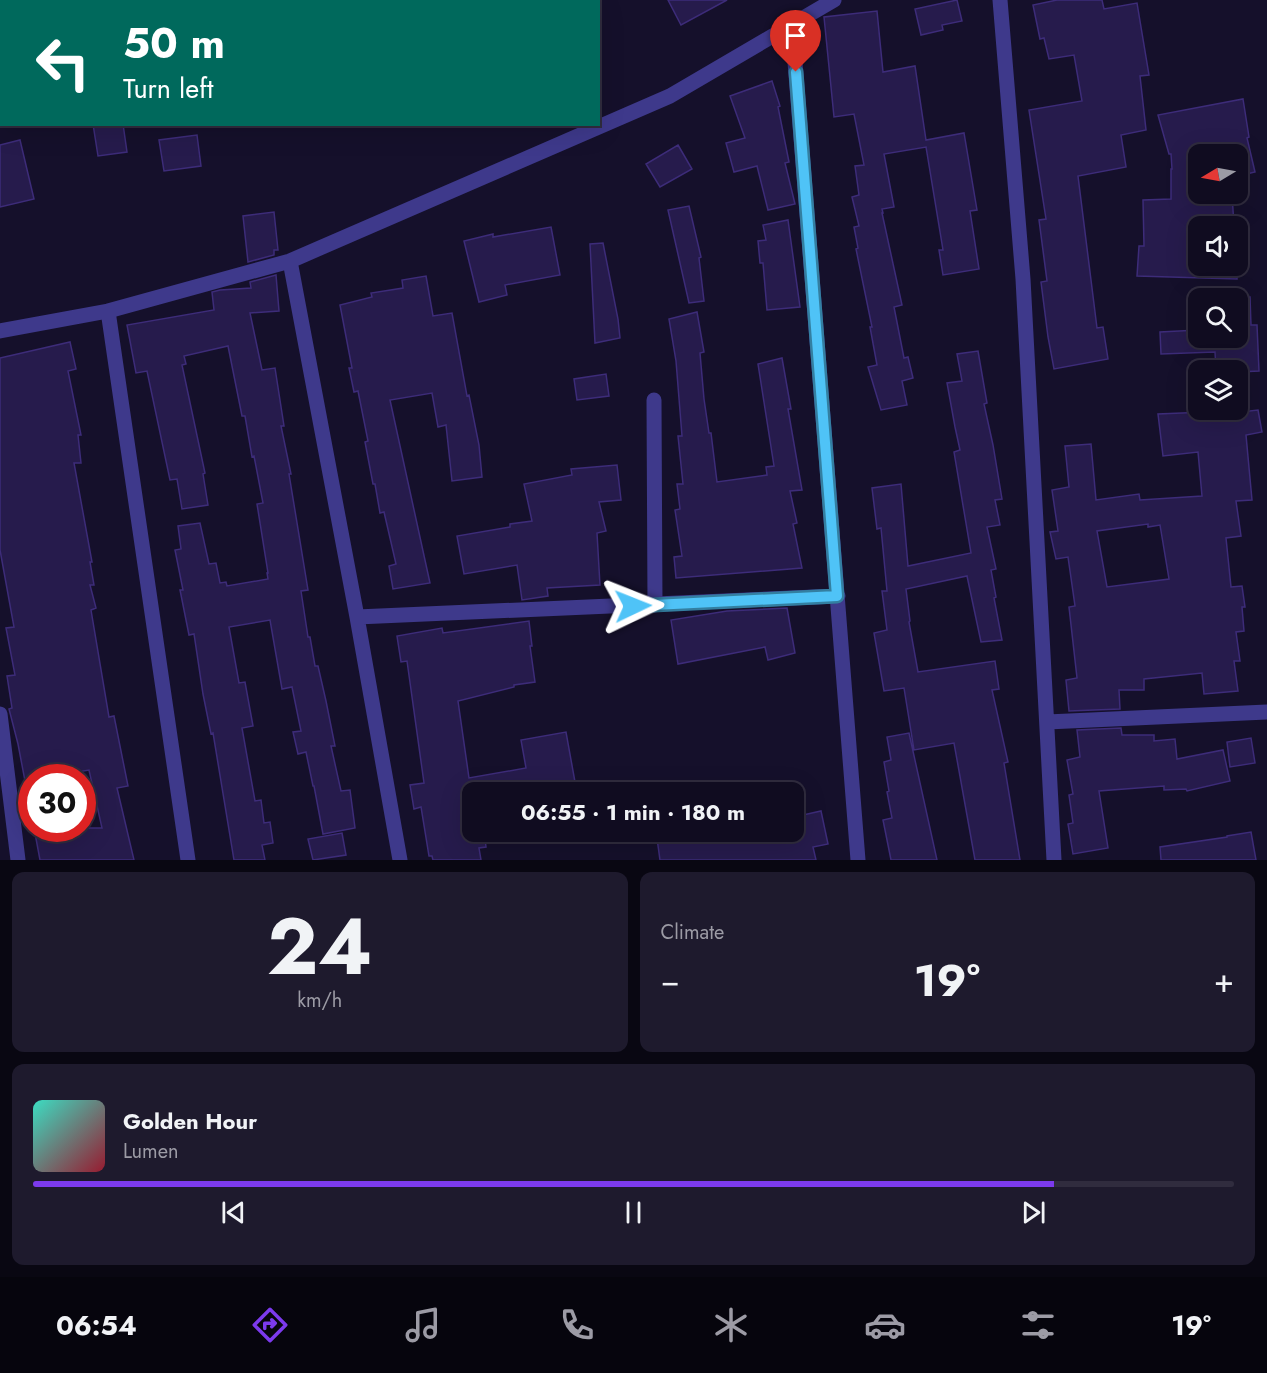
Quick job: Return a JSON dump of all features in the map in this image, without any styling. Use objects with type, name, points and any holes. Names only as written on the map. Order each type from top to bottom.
[{"type":"street","points":[[0,331],[108,311],[290,261],[670,96],[834,0]]},
{"type":"street","points":[[1000,0],[1023,279],[1054,860]]},
{"type":"street","points":[[792,24],[858,860]]},
{"type":"street","points":[[290,261],[400,860]]},
{"type":"street","points":[[108,311],[188,860]]},
{"type":"street","points":[[654,400],[655,605]]},
{"type":"street","points":[[357,617],[837,596]]},
{"type":"street","points":[[1047,722],[1267,712]]},
{"type":"street","points":[[0,714],[18,860]]},
{"type":"building","points":[[668,0],[727,0],[681,25]]},
{"type":"building","points":[[957,0],[962,21],[942,25],[943,30],[921,35],[915,9]]},
{"type":"building","points":[[1057,0],[1102,0],[1104,9],[1137,3],[1149,75],[1140,76],[1146,130],[1121,135],[1126,167],[1078,176],[1097,328],[1103,327],[1108,359],[1054,369],[1041,282],[1047,281],[1039,220],[1046,219],[1029,110],[1082,101],[1074,55],[1049,59],[1044,38],[1040,39],[1033,5]]},
{"type":"building","points":[[877,11],[883,72],[915,66],[926,140],[964,133],[977,210],[970,211],[979,269],[943,275],[939,250],[943,250],[926,147],[884,154],[894,207],[882,209],[882,213],[902,305],[894,307],[904,358],[908,357],[913,378],[902,381],[907,405],[881,410],[868,367],[877,365],[854,227],[859,226],[852,197],[859,195],[855,166],[864,165],[854,114],[834,117],[824,17]]},
{"type":"building","points":[[772,81],[780,106],[778,107],[789,162],[785,163],[795,204],[768,210],[757,166],[734,172],[726,143],[745,138],[730,96]]},
{"type":"building","points":[[1243,99],[1249,137],[1247,138],[1255,172],[1248,174],[1248,144],[1188,144],[1188,204],[1233,204],[1233,216],[1188,216],[1188,276],[1237,276],[1237,279],[1137,276],[1139,246],[1144,246],[1143,200],[1171,199],[1171,154],[1169,154],[1158,115]]},
{"type":"building","points":[[93,126],[123,126],[127,152],[98,156]]},
{"type":"building","points":[[197,135],[201,166],[164,171],[159,140]]},
{"type":"building","points":[[20,140],[34,199],[0,207],[0,145]]},
{"type":"building","points":[[678,145],[692,169],[660,187],[646,164]]},
{"type":"building","points":[[689,206],[701,257],[699,258],[704,301],[689,303],[668,210]]},
{"type":"building","points":[[274,212],[278,250],[274,250],[274,255],[248,262],[243,216]]},
{"type":"building","points":[[788,220],[800,307],[767,310],[763,263],[760,263],[758,241],[766,240],[763,225]]},
{"type":"building","points":[[551,227],[560,275],[505,285],[507,295],[479,302],[464,241],[493,234],[493,237]]},
{"type":"building","points":[[603,243],[620,338],[595,343],[590,244]]},
{"type":"building","points":[[276,275],[279,311],[250,313],[262,370],[275,368],[284,426],[281,426],[291,474],[289,474],[308,590],[301,591],[308,637],[310,637],[315,666],[318,666],[326,701],[335,746],[331,746],[341,791],[350,790],[355,828],[323,834],[306,752],[298,754],[293,732],[301,731],[292,687],[282,689],[270,620],[229,627],[239,683],[245,682],[253,726],[242,728],[255,801],[261,800],[264,823],[270,822],[273,843],[262,845],[265,860],[234,860],[213,733],[211,734],[203,694],[194,634],[189,635],[175,550],[181,549],[178,526],[200,523],[209,564],[216,563],[220,583],[226,582],[227,586],[268,579],[257,504],[263,503],[254,456],[252,457],[245,416],[242,416],[228,346],[184,356],[186,364],[182,365],[205,473],[203,474],[208,505],[182,509],[177,479],[170,480],[147,371],[136,373],[127,325],[214,310],[212,292],[251,288],[250,282]]},
{"type":"building","points":[[426,276],[433,316],[452,313],[467,396],[469,395],[479,445],[482,477],[452,481],[446,425],[438,427],[432,393],[390,400],[430,583],[393,589],[389,566],[396,564],[384,512],[380,513],[375,484],[373,484],[365,442],[368,441],[358,391],[354,392],[349,368],[352,368],[340,305],[372,297],[371,293],[403,288],[402,280]]},
{"type":"building","points":[[1248,297],[1250,297],[1251,325],[1257,325],[1259,371],[1248,372],[1248,360],[1215,360],[1215,352],[1161,354],[1160,332],[1188,331],[1188,348],[1248,348]]},
{"type":"building","points":[[697,312],[704,352],[700,353],[704,399],[717,482],[767,475],[766,467],[774,466],[758,364],[782,358],[802,490],[790,491],[797,523],[793,524],[802,568],[676,578],[674,557],[682,556],[675,510],[680,509],[677,484],[683,484],[678,436],[682,436],[676,361],[669,319]]},
{"type":"building","points":[[70,342],[76,369],[68,371],[81,435],[78,435],[81,463],[74,463],[92,562],[90,562],[94,585],[90,585],[96,608],[91,610],[109,717],[114,716],[128,786],[117,788],[134,860],[40,860],[37,842],[96,842],[96,828],[102,828],[96,801],[96,764],[22,764],[9,709],[12,708],[7,676],[15,675],[6,628],[14,627],[0,550],[0,358]]},
{"type":"building","points":[[978,351],[987,403],[984,404],[1002,499],[995,500],[1000,525],[987,527],[996,569],[991,570],[1002,640],[981,642],[967,576],[906,589],[918,672],[995,661],[999,689],[992,690],[1008,762],[1004,763],[1020,860],[975,860],[954,743],[914,750],[904,688],[884,691],[874,633],[887,630],[882,591],[887,591],[881,528],[877,529],[872,488],[901,484],[908,566],[971,553],[954,452],[960,450],[947,383],[962,381],[957,354]]},
{"type":"building","points":[[606,374],[609,396],[577,400],[574,379]]},
{"type":"building","points":[[1258,410],[1262,432],[1246,435],[1252,500],[1236,501],[1241,536],[1226,538],[1231,587],[1242,586],[1245,607],[1242,607],[1244,631],[1236,632],[1240,661],[1234,661],[1238,691],[1204,694],[1202,673],[1144,679],[1144,690],[1119,690],[1120,709],[1069,711],[1066,680],[1077,678],[1069,607],[1075,606],[1068,557],[1056,559],[1050,532],[1058,531],[1052,490],[1069,487],[1065,446],[1091,444],[1096,500],[1139,494],[1140,500],[1202,496],[1198,452],[1163,456],[1158,414],[1188,413],[1188,420],[1248,420],[1248,411]],"holes":[[[1148,524],[1148,527],[1160,525],[1169,579],[1107,587],[1097,531]]]},
{"type":"building","points":[[617,465],[621,500],[599,502],[606,531],[597,533],[600,585],[547,588],[548,596],[522,600],[517,565],[464,574],[457,536],[532,521],[524,484],[572,475],[571,469]]},
{"type":"building","points":[[787,608],[795,653],[768,660],[765,647],[678,664],[671,620],[727,611]]},
{"type":"building","points":[[529,621],[535,682],[514,685],[514,687],[458,701],[469,778],[526,768],[521,740],[566,732],[575,782],[462,782],[462,842],[485,842],[486,847],[479,848],[481,860],[433,860],[432,856],[429,856],[421,807],[414,809],[410,785],[424,783],[407,661],[401,662],[397,636],[442,628],[443,633]]},
{"type":"building","points":[[1121,728],[1122,735],[1154,735],[1154,741],[1175,739],[1177,759],[1223,750],[1230,781],[1187,791],[1186,789],[1164,790],[1164,786],[1099,791],[1108,848],[1073,854],[1068,824],[1073,823],[1069,795],[1073,794],[1067,760],[1080,757],[1077,730]]},
{"type":"building","points":[[909,733],[937,860],[891,860],[883,820],[892,818],[884,762],[891,760],[887,737]]},
{"type":"building","points":[[1251,738],[1255,763],[1230,767],[1227,742]]},
{"type":"building","points":[[821,811],[828,844],[813,847],[816,860],[660,860],[658,842],[804,842],[804,815]]},
{"type":"building","points":[[1251,832],[1256,860],[1161,860],[1160,847]]},
{"type":"building","points":[[342,833],[346,855],[313,860],[308,839]]},
{"type":"route","points":[[633,606],[837,596],[796,72]]}]
